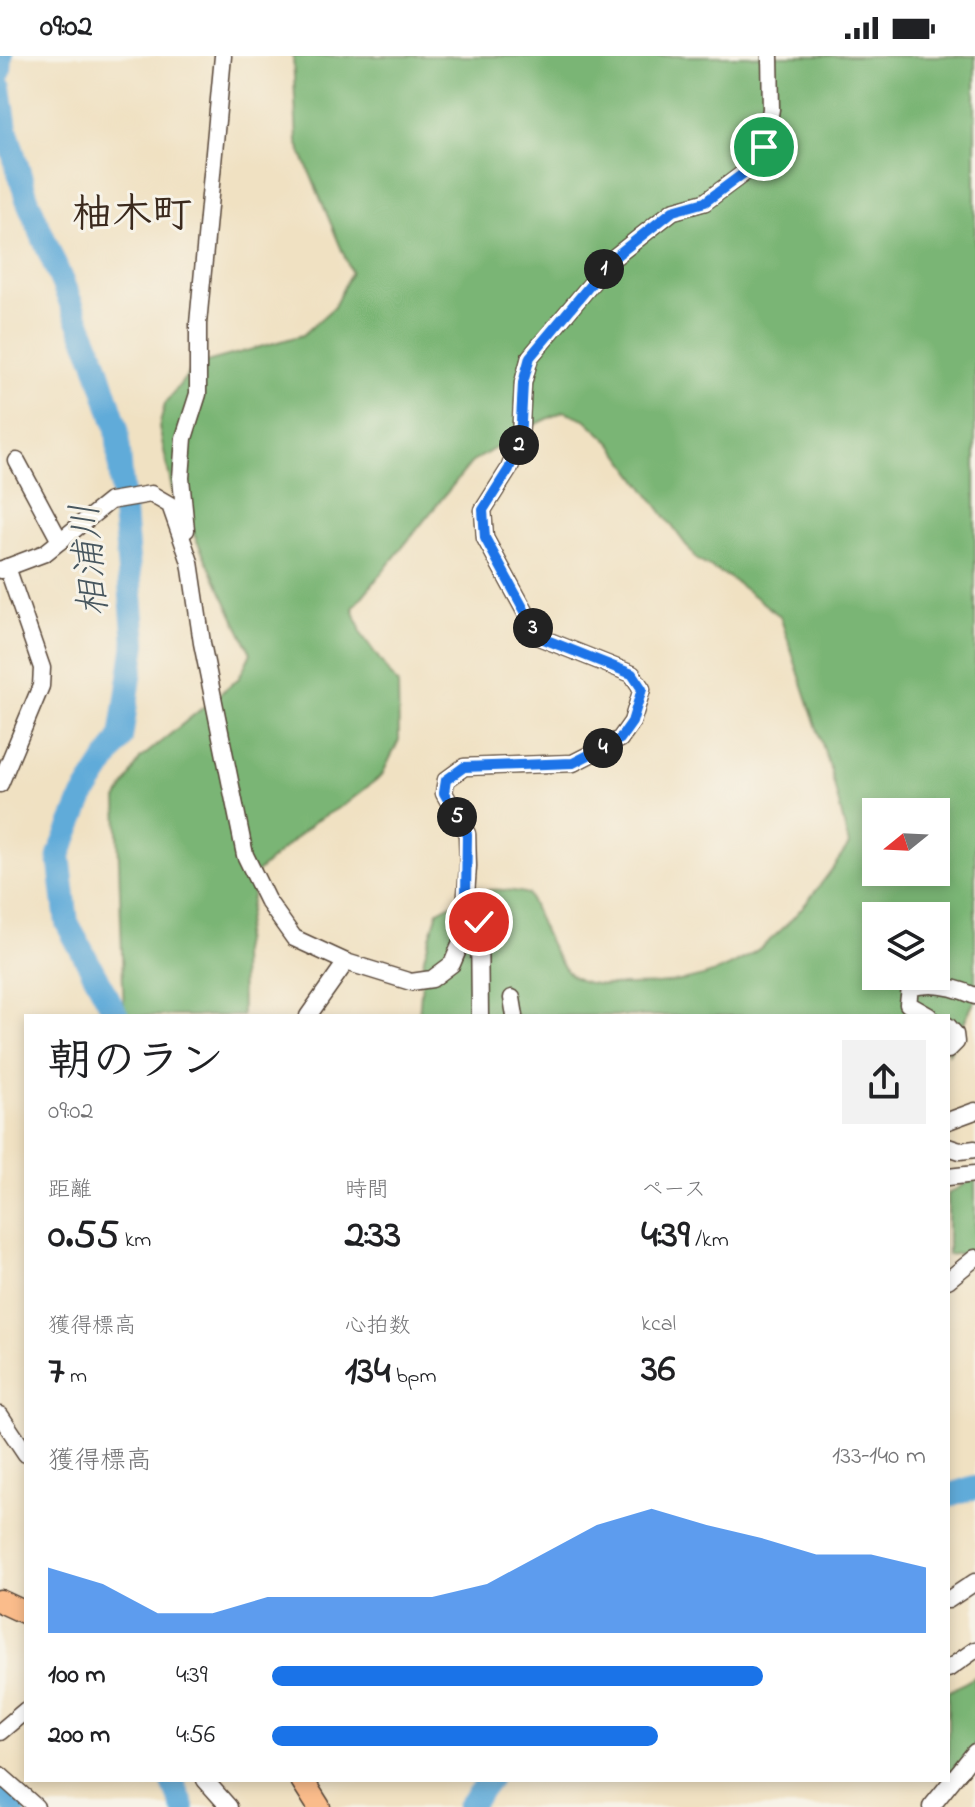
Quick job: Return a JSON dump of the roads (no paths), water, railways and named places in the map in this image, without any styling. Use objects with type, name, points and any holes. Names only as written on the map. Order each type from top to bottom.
[{"type":"highway","points":[[0,1601],[24,1612]]},
{"type":"highway","points":[[303,1782],[319,1807]]},
{"type":"street","points":[[223,56],[198,324],[198,394],[184,438],[181,478],[185,543],[245,855],[267,900],[294,938],[346,962],[411,982],[432,979],[452,964],[463,938],[467,834],[444,793],[446,780],[464,767],[573,763],[620,739],[640,704],[642,689],[632,674],[539,637],[485,538],[483,510],[509,469],[520,441],[523,383],[530,357],[612,259],[673,211],[705,202],[744,173],[764,147],[771,109],[770,56]]},
{"type":"street","points":[[17,461],[60,541]]},
{"type":"street","points":[[0,784],[41,686],[42,668],[4,568],[45,553],[110,501],[151,494],[170,505],[185,543]]},
{"type":"street","points":[[466,895],[479,922],[480,1014]]},
{"type":"street","points":[[309,1014],[346,962]]},
{"type":"street","points":[[926,1014],[908,1004],[910,988],[923,984],[975,996]]},
{"type":"street","points":[[512,998],[515,1014]]},
{"type":"street","points":[[950,1028],[956,1042],[950,1048]]},
{"type":"street","points":[[950,1120],[975,1111]]},
{"type":"street","points":[[950,1148],[960,1151],[975,1149]]},
{"type":"street","points":[[950,1177],[975,1174]]},
{"type":"street","points":[[950,1278],[975,1258]]},
{"type":"street","points":[[0,1415],[24,1451]]},
{"type":"street","points":[[950,1599],[975,1582]]},
{"type":"street","points":[[950,1668],[975,1650]]},
{"type":"street","points":[[0,1732],[24,1712]]},
{"type":"street","points":[[931,1807],[975,1752]]},
{"type":"street","points":[[0,1775],[36,1807]]},
{"type":"street","points":[[207,1782],[229,1807]]},
{"type":"waterway","name":"相浦川","points":[[0,71],[1,56]]},
{"type":"waterway","name":"相浦川","points":[[0,88],[6,129],[27,199],[95,360],[117,429],[135,643],[121,738],[83,797],[59,855],[67,923],[116,1014]]},
{"type":"waterway","points":[[950,1495],[975,1487]]},
{"type":"waterway","name":"相浦川","points":[[173,1782],[183,1807]]},
{"type":"waterway","points":[[468,1807],[487,1782]]},
{"type":"waterway","points":[[0,1790],[15,1807]]},
{"type":"district","name":"柚木町","points":[[132,216]]}]
